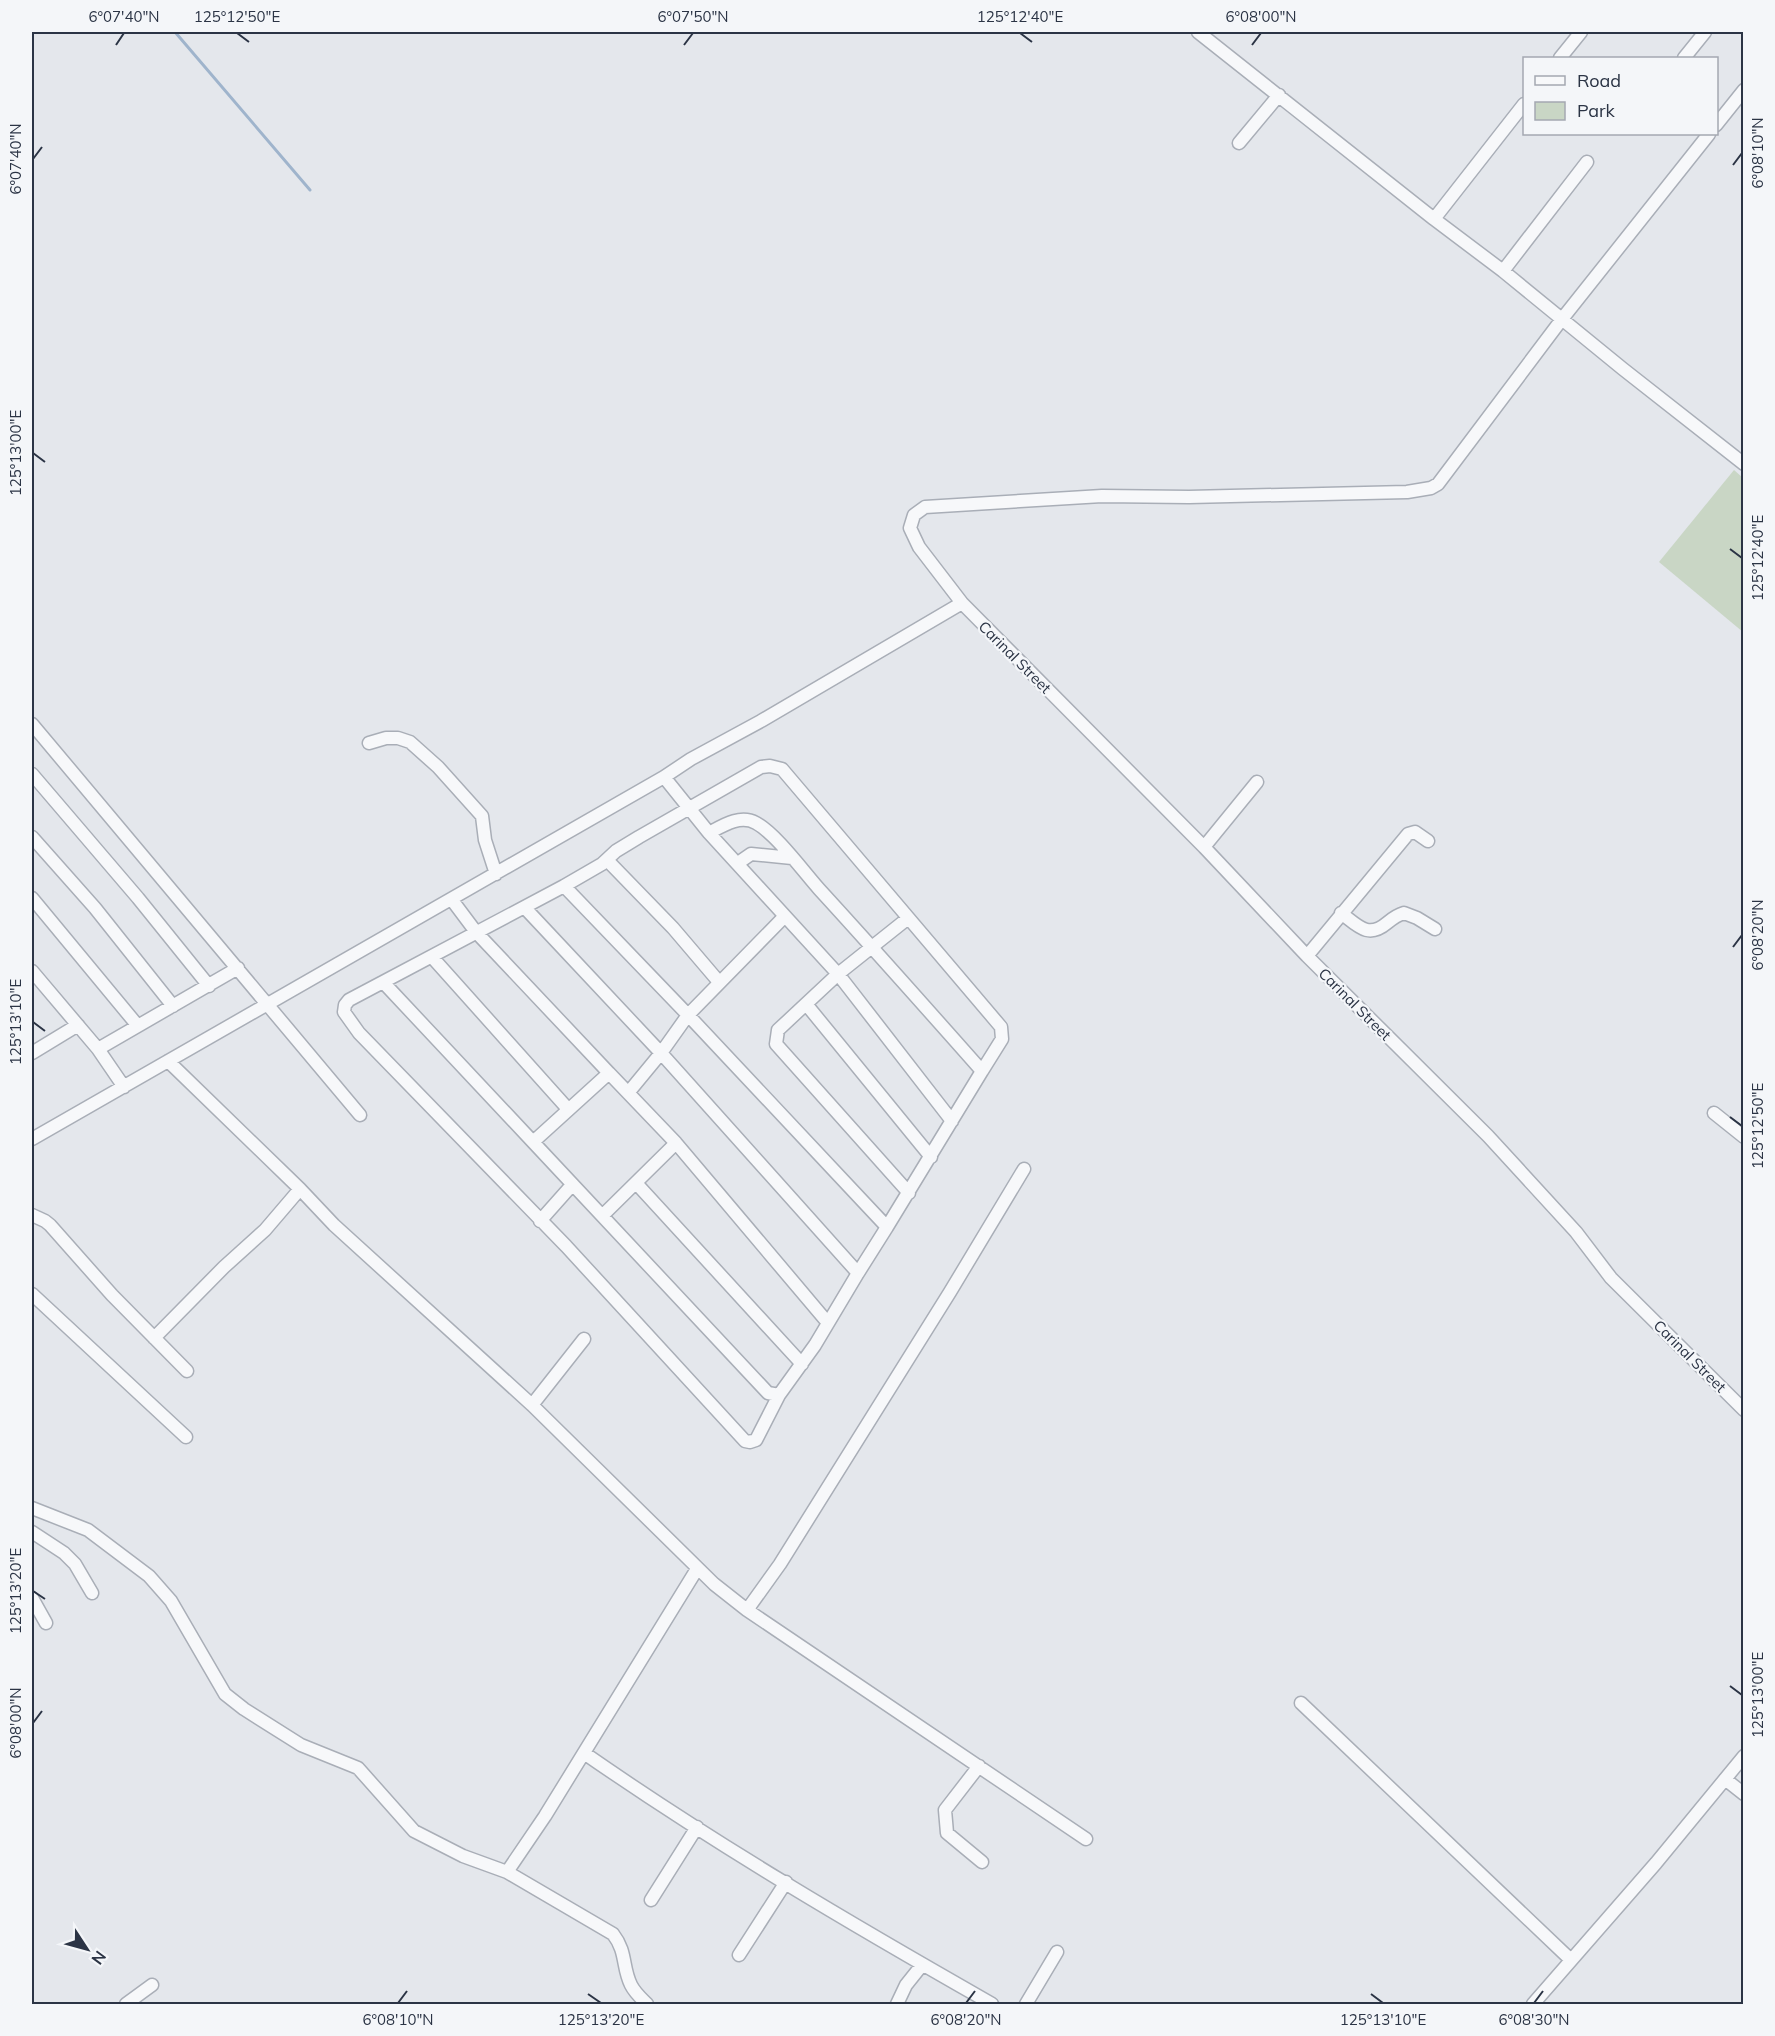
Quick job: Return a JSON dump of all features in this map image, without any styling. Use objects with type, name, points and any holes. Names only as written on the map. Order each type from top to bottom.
[{"type":"street","points":[[1197,32],[1503,271],[1743,464]]},
{"type":"street","points":[[1561,57],[1581,32]]},
{"type":"street","points":[[1685,57],[1705,32]]},
{"type":"street","points":[[1718,122],[1743,90]]},
{"type":"street","points":[[1239,143],[1279,95]]},
{"type":"street","points":[[1434,219],[1523,105]]},
{"type":"street","points":[[1562,319],[1709,135]]},
{"type":"street","points":[[1503,271],[1587,162]]},
{"type":"street","name":"Carinal Street","points":[[1562,319],[1438,484],[1431,488],[1407,492],[1189,497],[1102,496],[925,507],[914,515],[910,528],[920,547],[962,603],[1204,847],[1307,956],[1488,1136],[1576,1232],[1611,1278],[1743,1410]]},
{"type":"street","points":[[32,1139],[452,900],[691,759],[761,722],[962,603]]},
{"type":"street","points":[[33,728],[360,1115]]},
{"type":"street","points":[[369,743],[386,738],[398,738],[410,742],[438,767],[482,816],[496,874]]},
{"type":"street","points":[[770,766],[782,769],[1001,1027],[1002,1039],[828,1323],[779,1395],[756,1440],[750,1443],[745,1441],[540,1221],[359,1033],[344,1012],[345,1005],[350,1000],[525,908],[608,860],[625,846],[761,767],[770,766]]},
{"type":"street","points":[[32,774],[138,898],[209,986]]},
{"type":"street","points":[[664,777],[709,833],[838,974],[952,1121]]},
{"type":"street","points":[[1204,847],[1257,782]]},
{"type":"street","points":[[709,833],[727,822],[749,820],[757,823],[873,947],[981,1071]]},
{"type":"street","points":[[1307,956],[1408,834],[1415,832],[1428,842]]},
{"type":"street","points":[[32,837],[95,908],[173,1006]]},
{"type":"street","points":[[738,863],[751,854],[792,858]]},
{"type":"street","points":[[608,860],[673,928],[719,982]]},
{"type":"street","points":[[564,886],[887,1227]]},
{"type":"street","points":[[32,898],[138,1026]]},
{"type":"street","points":[[452,900],[476,932],[676,1143],[828,1323]]},
{"type":"street","points":[[525,908],[661,1053],[858,1273]]},
{"type":"street","points":[[1341,913],[1367,931],[1376,930],[1395,916],[1404,913],[1435,929]]},
{"type":"street","points":[[628,1093],[688,1015],[784,917]]},
{"type":"street","points":[[907,919],[838,974],[777,1030],[776,1044],[909,1193]]},
{"type":"street","points":[[432,957],[568,1109]]},
{"type":"street","points":[[98,1049],[238,968]]},
{"type":"street","points":[[32,971],[98,1049],[124,1087]]},
{"type":"street","points":[[383,982],[768,1393],[779,1395]]},
{"type":"street","points":[[806,1004],[931,1156]]},
{"type":"street","points":[[32,1053],[78,1025]]},
{"type":"street","points":[[168,1061],[334,1225],[532,1405],[697,1569],[747,1610],[1086,1839]]},
{"type":"street","points":[[533,1142],[609,1073]]},
{"type":"street","points":[[1714,1113],[1743,1137]]},
{"type":"street","points":[[603,1215],[676,1143]]},
{"type":"street","points":[[747,1610],[780,1564],[1024,1169]]},
{"type":"street","points":[[636,1183],[802,1364]]},
{"type":"street","points":[[540,1221],[572,1185]]},
{"type":"street","points":[[154,1338],[272,1222],[300,1189]]},
{"type":"street","points":[[32,1215],[50,1225],[112,1295],[187,1371]]},
{"type":"street","points":[[32,1294],[143,1400],[186,1437]]},
{"type":"street","points":[[532,1405],[584,1339]]},
{"type":"street","points":[[32,1508],[88,1530],[149,1576],[171,1601],[225,1694],[244,1709],[301,1745],[358,1768],[414,1831],[463,1856],[507,1872],[613,1934],[621,1945],[630,1983],[647,2004]]},
{"type":"street","points":[[32,1532],[64,1553],[75,1564],[92,1593]]},
{"type":"street","points":[[507,1872],[584,1753],[697,1569]]},
{"type":"street","points":[[32,1598],[46,1623]]},
{"type":"street","points":[[1301,1703],[1571,1960]]},
{"type":"street","points":[[584,1753],[646,1796],[922,1965],[992,2004]]},
{"type":"street","points":[[1533,2004],[1656,1863],[1743,1756]]},
{"type":"street","points":[[979,1766],[945,1810],[947,1833],[982,1862]]},
{"type":"street","points":[[1725,1779],[1743,1794]]},
{"type":"street","points":[[651,1900],[697,1827]]},
{"type":"street","points":[[739,1955],[786,1882]]},
{"type":"street","points":[[1026,2004],[1057,1952]]},
{"type":"street","points":[[897,2004],[906,1985],[922,1965]]},
{"type":"street","points":[[126,2004],[152,1985]]},
{"type":"green space","points":[[1734,470],[1743,478],[1743,632],[1659,562]]},
{"type":"waterway","points":[[175,32],[310,190]]}]
